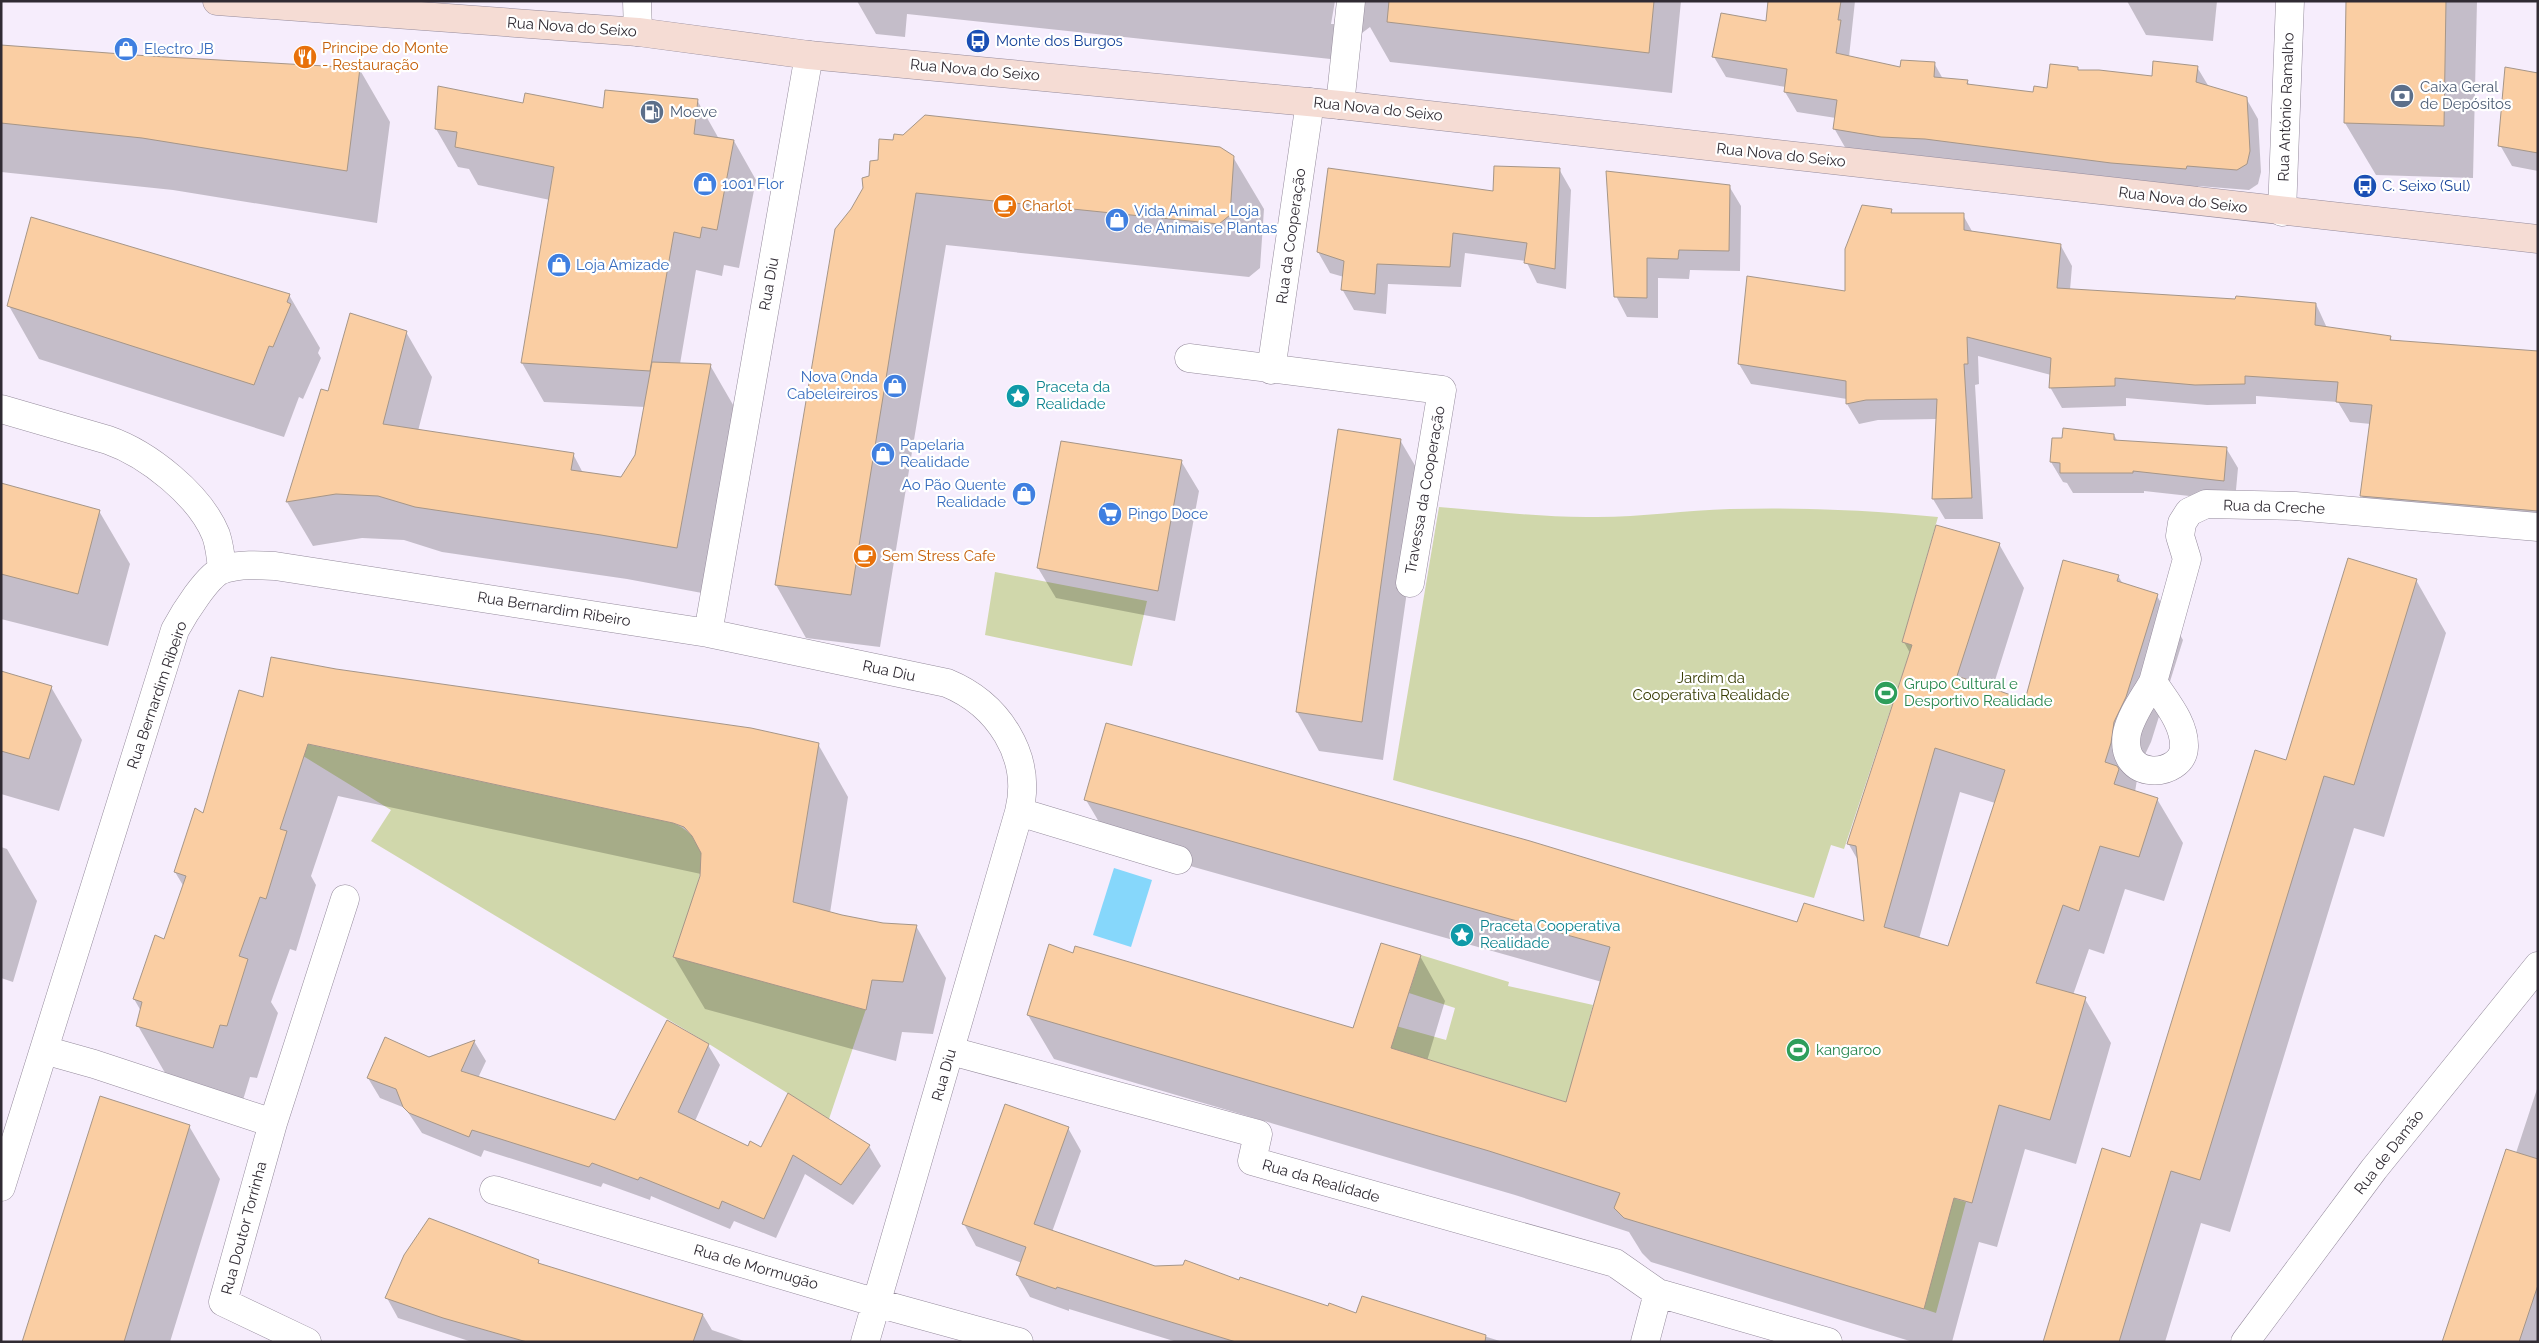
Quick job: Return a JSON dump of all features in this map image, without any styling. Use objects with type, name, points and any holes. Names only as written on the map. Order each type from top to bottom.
[{"type":"main road","name":"Rua Nova do Seixo","points":[[216,1],[638,32],[809,55],[1340,105],[2282,212],[2538,239]]},
{"type":"street","points":[[637,1],[638,32]]},
{"type":"street","points":[[1340,105],[1351,1]]},
{"type":"street","name":"Rua António Ramalho","points":[[2282,212],[2290,1]]},
{"type":"street","name":"Rua Diu","points":[[809,55],[708,633],[947,683],[962,690],[990,710],[1011,740],[1023,777],[1019,812],[865,1342]]},
{"type":"street","name":"Rua da Cooperação","points":[[1271,370],[1310,102]]},
{"type":"street","points":[[1189,358],[1271,370]]},
{"type":"street","name":"Travessa da Cooperação","points":[[1271,370],[1442,390],[1410,583]]},
{"type":"street","points":[[1,409],[108,440],[145,459],[177,485],[198,506],[216,535],[221,551],[222,570]]},
{"type":"street","name":"Rua da Creche","points":[[2153,682],[2188,558],[2182,548],[2182,523],[2189,512],[2197,507],[2206,504],[2294,506],[2538,528]]},
{"type":"street","name":"Rua Bernardim Ribeiro","points":[[1,1187],[175,630],[196,597],[222,570],[249,565],[275,566],[708,633]]},
{"type":"street","points":[[1019,812],[1178,860]]},
{"type":"street","name":"Rua Doutor Torrinha","points":[[307,1342],[224,1302],[273,1123],[345,899]]},
{"type":"street","name":"Rua de Damão","points":[[2245,1342],[2374,1169],[2538,966]]},
{"type":"street","points":[[44,1050],[94,1064],[273,1123]]},
{"type":"street","name":"Rua da Realidade","points":[[951,1051],[1258,1134],[1252,1161],[1615,1263],[1658,1293],[1828,1342]]},
{"type":"street","name":"Rua de Mormugão","points":[[494,1190],[877,1303],[1019,1342]]},
{"type":"street","points":[[1644,1342],[1658,1293]]},
{"type":"green space","name":"Jardim da Cooperativa Realidade","points":[[1439,507],[1577,517],[1614,517],[1713,510],[1782,508],[1938,517],[1902,642],[1912,645],[1844,849],[1831,845],[1814,898],[1393,780]]},
{"type":"green space","points":[[995,572],[1147,601],[1132,666],[985,635]]},
{"type":"green space","points":[[297,742],[673,823],[682,828],[697,843],[702,863],[696,889],[673,957],[866,1009],[829,1119],[709,1044],[371,841],[391,810],[295,751]]},
{"type":"green space","points":[[1421,955],[1509,982],[1508,986],[1593,1005],[1571,1087],[1966,1202],[1936,1313],[1924,1309],[1642,1125],[1364,1040],[1371,1019],[1446,1040],[1455,1008],[1409,993]]},
{"type":"water","points":[[1114,868],[1152,880],[1131,947],[1093,935]]},
{"type":"building","points":[[1389,1],[1654,1],[1649,53],[1387,22]]},
{"type":"building","points":[[1768,1],[1841,1],[1838,20],[1841,20],[1836,53],[1900,67],[1901,60],[1935,62],[1934,77],[1968,80],[1967,84],[2033,92],[2034,86],[2047,88],[2050,64],[2078,67],[2078,70],[2099,70],[2152,76],[2153,61],[2198,66],[2196,82],[2247,97],[2250,151],[2247,164],[2237,170],[2187,166],[2186,169],[2111,163],[1925,139],[1881,137],[1833,129],[1837,100],[1784,92],[1787,69],[1712,57],[1721,13],[1766,21]]},
{"type":"building","points":[[2346,1],[2446,1],[2444,126],[2344,123]]},
{"type":"building","points":[[1,45],[149,56],[360,68],[347,171],[142,138],[1,123]]},
{"type":"building","points":[[2505,67],[2538,73],[2538,153],[2498,146]]},
{"type":"building","points":[[438,86],[523,103],[525,93],[603,108],[605,90],[698,99],[694,134],[734,140],[717,230],[702,227],[700,238],[674,232],[650,371],[521,363],[554,167],[455,147],[457,132],[435,129]]},
{"type":"building","points":[[925,115],[1220,147],[1234,156],[1230,215],[1219,224],[916,193],[851,595],[775,585],[835,229],[851,209],[863,188],[862,178],[869,176],[870,161],[878,160],[879,139],[893,140],[894,134],[903,135]]},
{"type":"building","points":[[1494,166],[1560,168],[1555,269],[1524,263],[1527,243],[1453,233],[1450,267],[1377,264],[1375,294],[1341,290],[1344,261],[1317,252],[1328,168],[1493,191]]},
{"type":"building","points":[[1606,171],[1730,185],[1729,251],[1679,250],[1678,259],[1647,258],[1647,298],[1614,297]]},
{"type":"building","points":[[1862,205],[1892,209],[1891,213],[1964,213],[1964,230],[2061,244],[2057,288],[2235,299],[2236,296],[2316,303],[2315,325],[2391,336],[2390,340],[2538,351],[2538,511],[2360,496],[2372,405],[2336,402],[2338,382],[2245,376],[2245,384],[2195,385],[2115,378],[2115,386],[2049,388],[2051,358],[1967,337],[1968,364],[1964,364],[1972,498],[1932,499],[1937,399],[1866,400],[1846,404],[1846,381],[1738,364],[1747,276],[1845,291],[1845,249]]},
{"type":"building","points":[[31,217],[290,294],[287,302],[291,304],[273,347],[269,346],[254,385],[7,306]]},
{"type":"building","points":[[350,313],[407,331],[383,424],[574,453],[571,470],[621,477],[635,455],[652,362],[711,364],[677,548],[415,507],[378,496],[336,494],[286,502],[321,389],[328,391]]},
{"type":"building","points":[[2063,428],[2114,434],[2114,440],[2227,447],[2224,481],[2133,471],[2133,473],[2060,473],[2060,463],[2050,462],[2052,438],[2062,438]]},
{"type":"building","points":[[1338,429],[1401,439],[1362,722],[1296,712]]},
{"type":"building","name":"Pingo Doce","points":[[1061,441],[1182,460],[1158,591],[1037,568]]},
{"type":"building","points":[[1,483],[100,510],[78,594],[1,574]]},
{"type":"building","points":[[1936,525],[2000,543],[1957,676],[2025,700],[2063,560],[2119,575],[2117,581],[2158,594],[2126,697],[2114,722],[2111,743],[2105,762],[2117,766],[2119,769],[2114,784],[2158,798],[2139,857],[2100,846],[2079,911],[2063,905],[2036,983],[2086,997],[2050,1120],[1999,1105],[1972,1203],[1954,1198],[1924,1309],[1624,1218],[1614,1208],[1620,1193],[1489,1151],[1027,1015],[1049,944],[1073,953],[1075,946],[1353,1028],[1381,943],[1421,955],[1391,1048],[1566,1102],[1610,947],[1084,800],[1106,723],[1530,841],[1797,922],[1804,903],[1864,921],[1856,846],[1847,844],[1912,645],[1902,642]],"holes":[[[1935,748],[2005,770],[1948,946],[1884,927]]]},
{"type":"building","points":[[2348,558],[2417,579],[2354,785],[2324,776],[2200,1180],[2171,1171],[2119,1342],[2043,1342],[2102,1148],[2130,1157],[2255,750],[2286,760]]},
{"type":"building","points":[[271,657],[336,669],[751,728],[819,743],[793,902],[842,915],[883,923],[917,925],[903,982],[872,980],[866,1010],[673,957],[700,876],[701,853],[692,836],[684,827],[673,823],[308,744],[280,829],[287,831],[266,899],[260,897],[239,956],[248,959],[227,1026],[220,1025],[213,1048],[136,1026],[142,1002],[133,999],[155,935],[164,939],[186,876],[174,872],[195,808],[203,813],[239,690],[263,697]]},
{"type":"building","points":[[1,671],[52,686],[29,759],[1,751]]},
{"type":"building","points":[[667,1020],[709,1044],[678,1112],[748,1146],[750,1141],[761,1147],[788,1093],[870,1145],[841,1185],[793,1155],[764,1219],[722,1201],[719,1209],[640,1177],[638,1180],[592,1163],[589,1167],[472,1130],[469,1137],[409,1113],[403,1107],[396,1089],[367,1078],[385,1037],[429,1057],[475,1040],[461,1071],[615,1120]]},
{"type":"building","points":[[100,1096],[190,1125],[124,1342],[22,1342]]},
{"type":"building","points":[[1005,1104],[1069,1127],[1034,1224],[1155,1266],[1183,1265],[1185,1260],[1239,1280],[1240,1277],[1328,1306],[1329,1303],[1356,1313],[1362,1296],[1486,1335],[1485,1342],[1236,1342],[1057,1287],[1056,1289],[1016,1275],[1026,1247],[962,1224]]},
{"type":"building","points":[[2506,1149],[2538,1159],[2538,1285],[2519,1342],[2442,1342]]},
{"type":"building","points":[[429,1218],[539,1260],[538,1263],[703,1314],[693,1342],[527,1342],[443,1318],[385,1298],[404,1255]]},
{"type":"place","name":"Monte dos Burgos","points":[[978,41]]},
{"type":"place","name":"Electro JB","points":[[126,49]]},
{"type":"place","name":"Principe do Monte - Restauração","points":[[305,57]]},
{"type":"place","name":"Caixa Geral de Depósitos","points":[[2402,96]]},
{"type":"place","name":"Moeve","points":[[652,112]]},
{"type":"place","name":"1001 Flor","points":[[705,184]]},
{"type":"place","name":"C. Seixo (Sul)","points":[[2365,186]]},
{"type":"place","name":"Charlot","points":[[1005,206]]},
{"type":"place","name":"Vida Animal - Loja de Animais e Plantas","points":[[1117,220]]},
{"type":"place","name":"Loja Amizade","points":[[559,265]]},
{"type":"place","name":"Nova Onda Cabeleireiros","points":[[895,386]]},
{"type":"place","name":"Praceta da Realidade","points":[[1018,396]]},
{"type":"place","name":"Papelaria Realidade","points":[[883,454]]},
{"type":"place","name":"Ao Pão Quente Realidade","points":[[1024,494]]},
{"type":"place","name":"Pingo Doce","points":[[1110,514]]},
{"type":"place","name":"Sem Stress Cafe","points":[[865,556]]},
{"type":"place","name":"Grupo Cultural e Desportivo Realidade","points":[[1886,693]]},
{"type":"place","name":"Praceta Cooperativa Realidade","points":[[1462,935]]},
{"type":"place","name":"kangaroo","points":[[1798,1050]]}]
